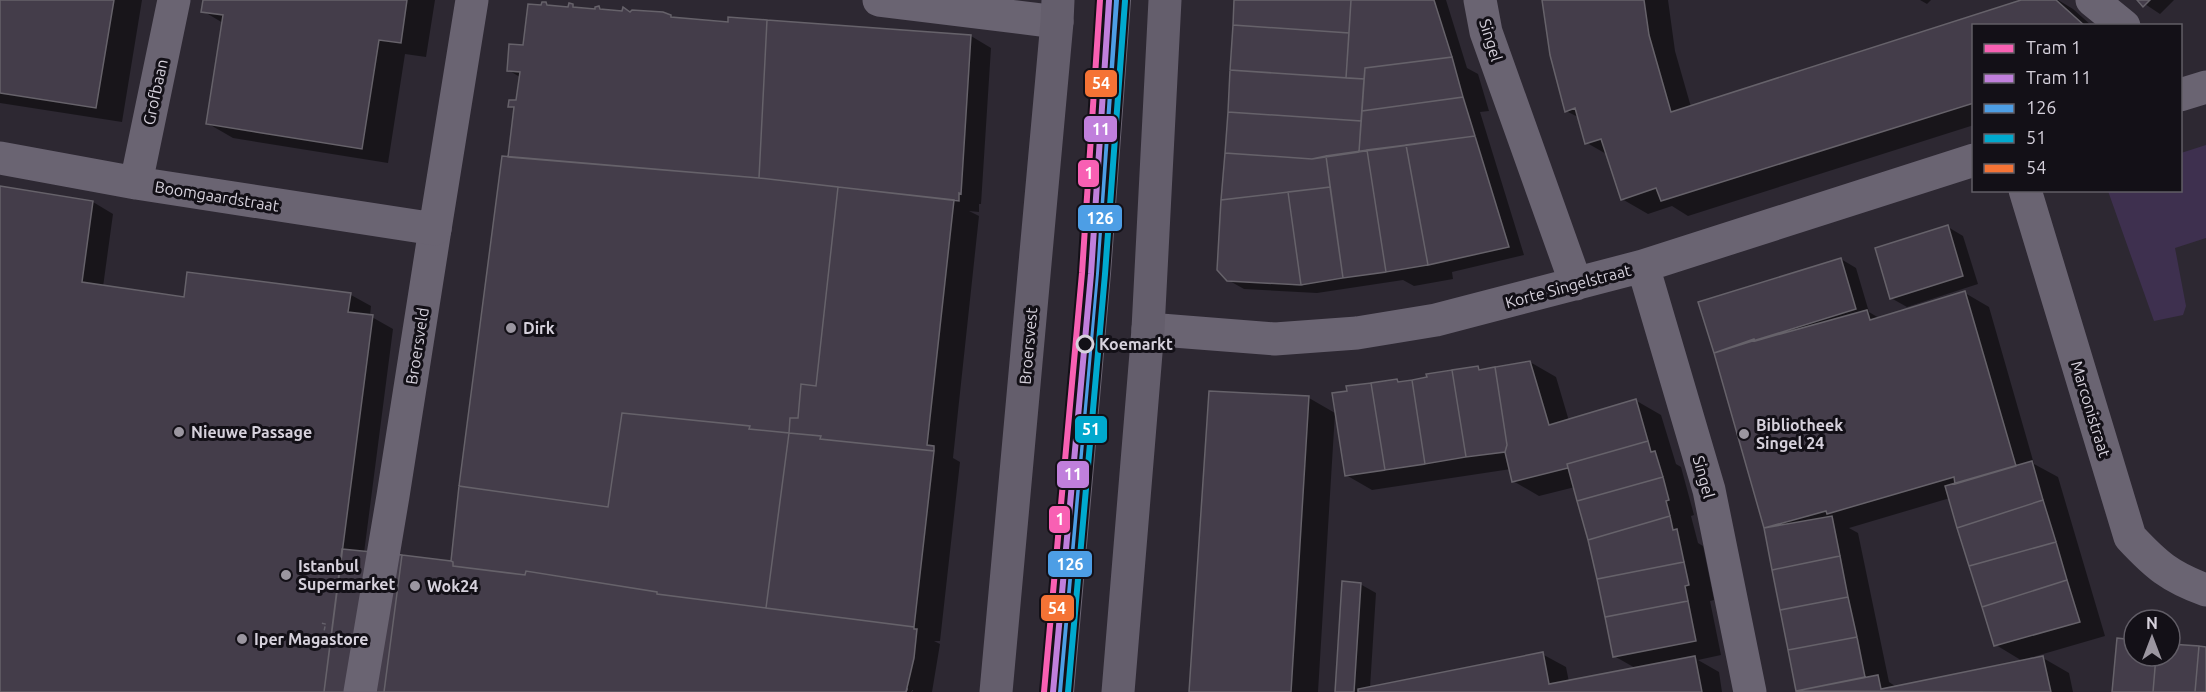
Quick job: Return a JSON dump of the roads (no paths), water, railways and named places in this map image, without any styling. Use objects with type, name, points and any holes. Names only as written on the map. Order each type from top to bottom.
[{"type":"main road","points":[[1118,692],[1149,329],[1165,0]]},
{"type":"main road","name":"Broersvest","points":[[996,692],[1057,11]]},
{"type":"street","name":"Grofbaan","points":[[136,183],[174,0]]},
{"type":"street","name":"Broersveld","points":[[360,692],[472,0]]},
{"type":"street","points":[[879,0],[1057,11]]},
{"type":"street","name":"Singel","points":[[1480,0],[1486,32],[1576,284]]},
{"type":"street","points":[[2092,0],[2122,24]]},
{"type":"street","points":[[2182,95],[2206,87]]},
{"type":"street","name":"Boomgaardstraat","points":[[0,159],[136,183],[435,229]]},
{"type":"street","name":"Korte Singelstraat","points":[[1149,329],[1275,339],[1357,333],[1436,320],[1643,266],[1972,161]]},
{"type":"street","name":"Marconistraat","points":[[2026,192],[2130,537],[2154,563],[2180,580],[2206,590]]},
{"type":"street","name":"Singel","points":[[1643,266],[1708,490],[1750,692]]},
{"type":"lane","points":[[1059,692],[1096,273],[1116,0]]},
{"type":"tram line","name":"1","points":[[1044,692],[1082,273],[1100,0]]},
{"type":"tram line","name":"11","points":[[1053,692],[1091,274],[1109,1]]},
{"type":"place","name":"Dirk","points":[[511,328]]},
{"type":"place","name":"Koemarkt","points":[[1085,344]]},
{"type":"place","name":"Nieuwe Passage","points":[[179,432]]},
{"type":"place","name":"Bibliotheek Singel 24","points":[[1744,434]]},
{"type":"place","name":"Istanbul Supermarket","points":[[286,575]]},
{"type":"place","name":"Wok24","points":[[415,586]]},
{"type":"place","name":"Iper Magastore","points":[[242,639]]}]
